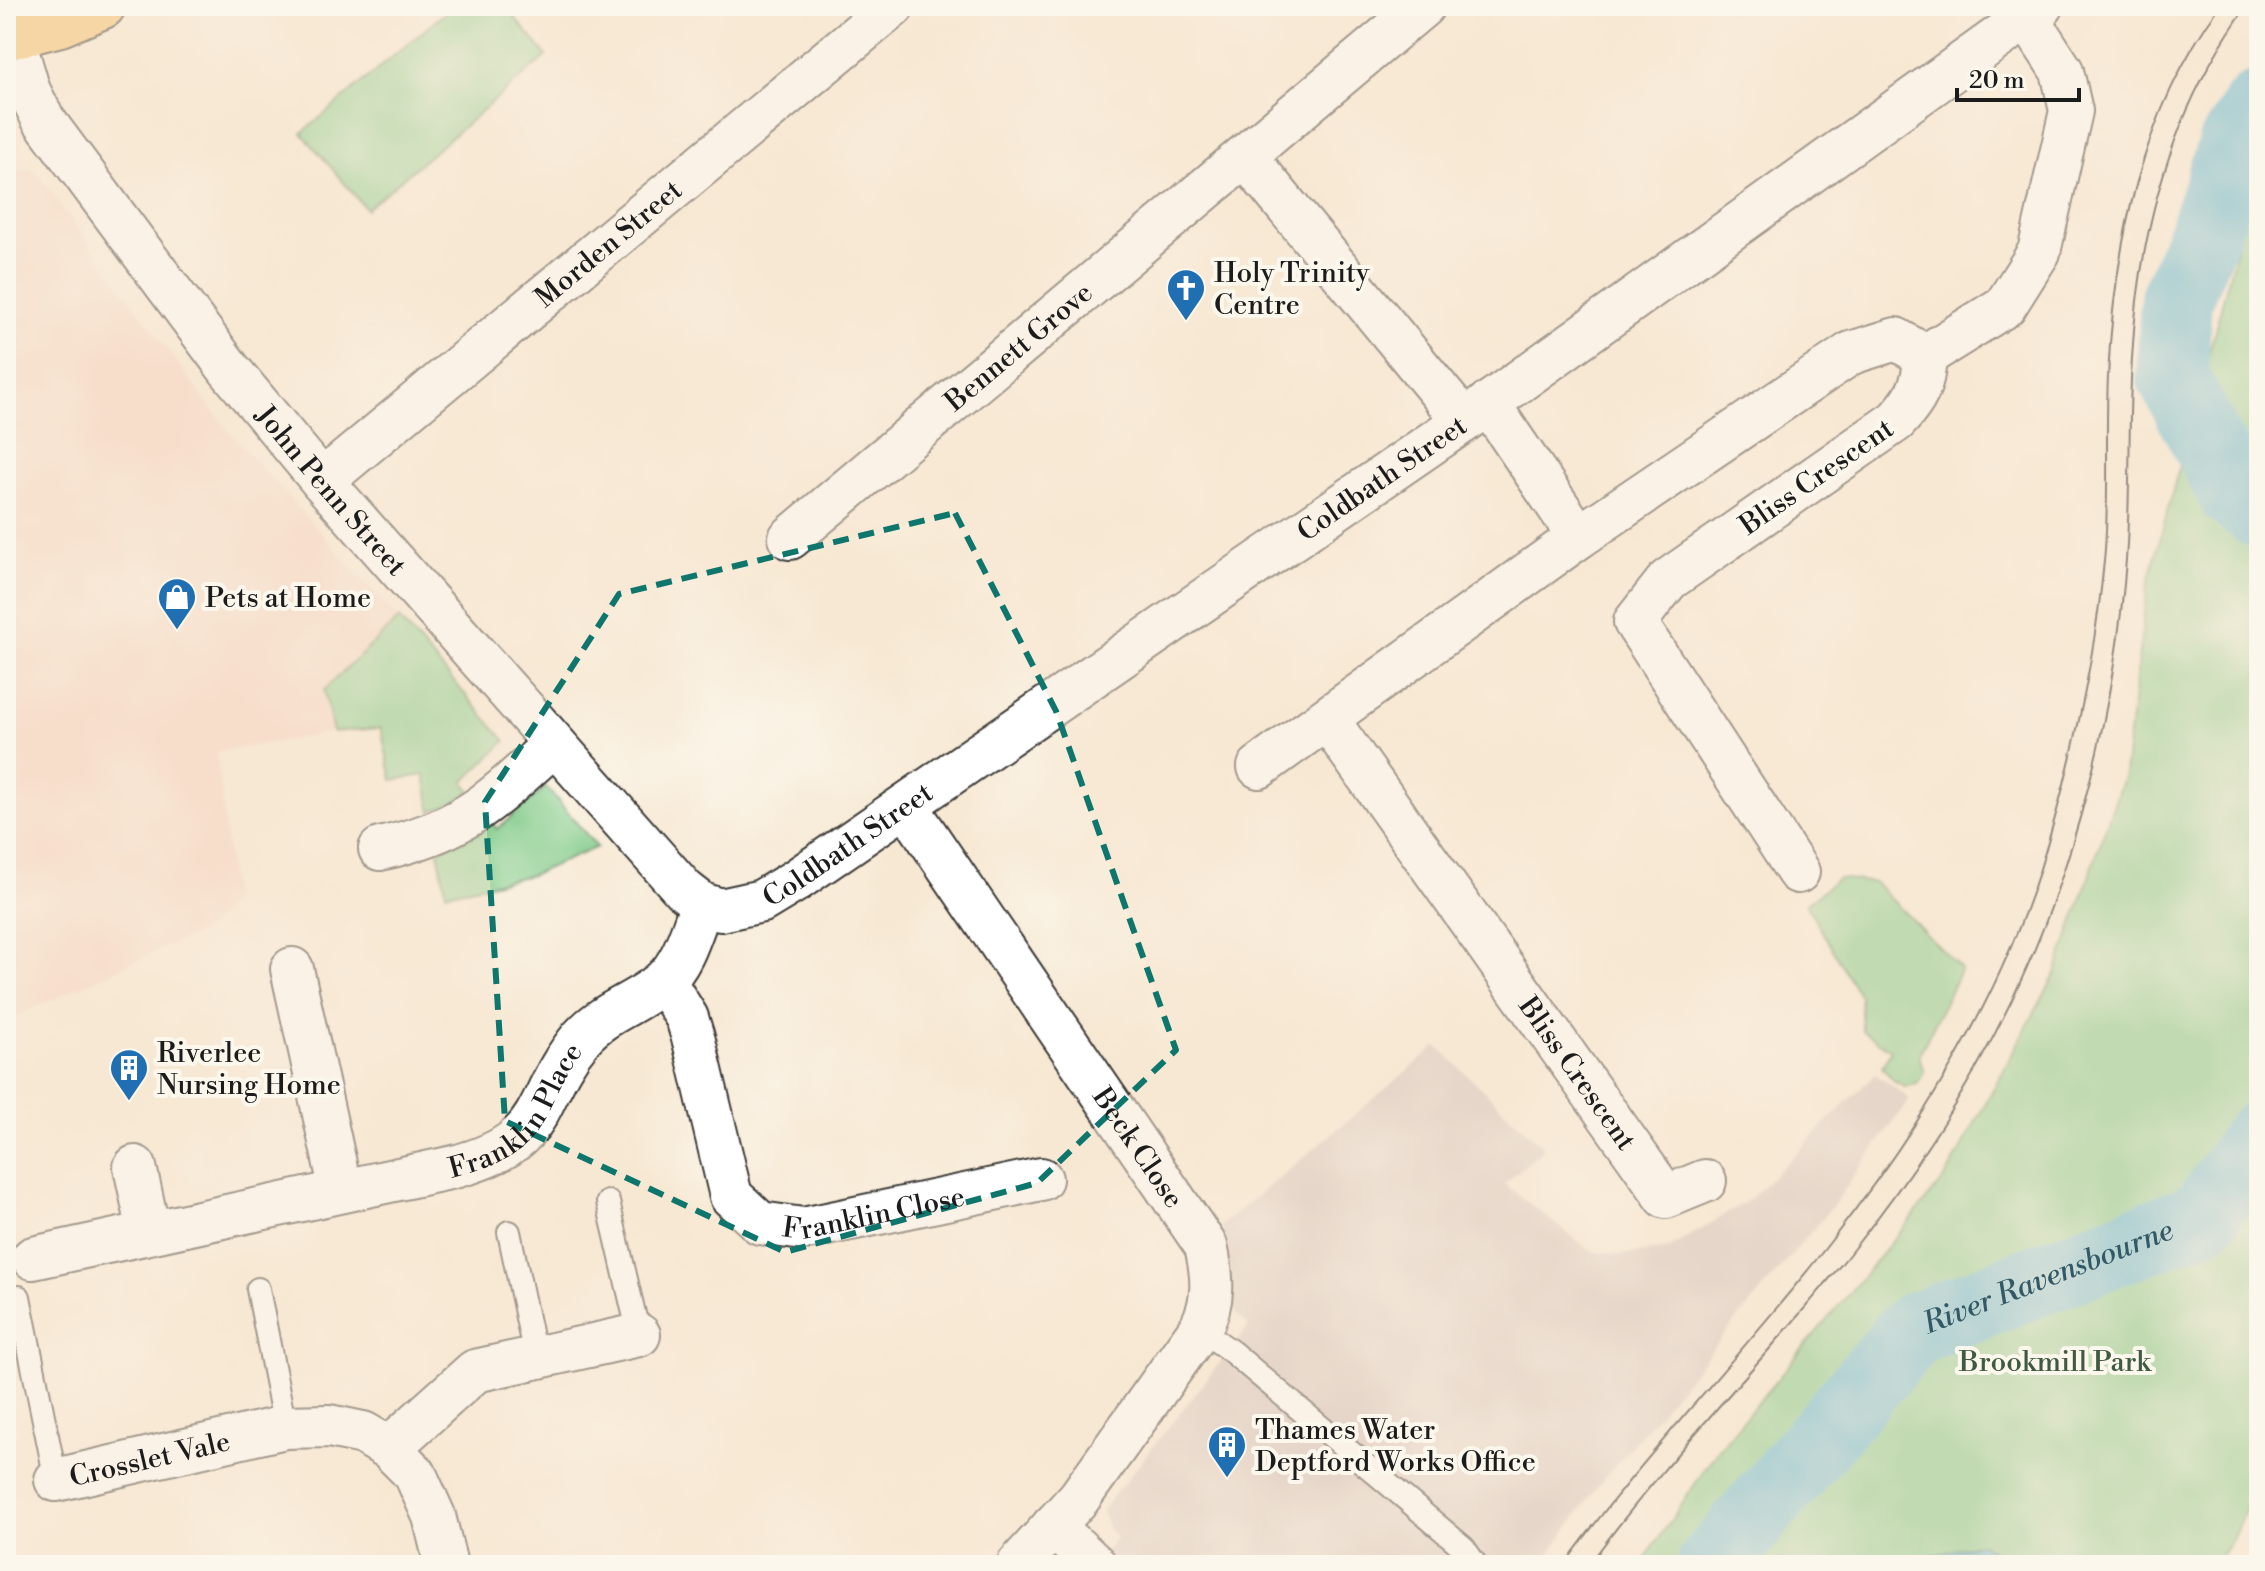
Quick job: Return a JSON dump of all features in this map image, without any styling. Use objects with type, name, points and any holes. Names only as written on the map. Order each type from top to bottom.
[{"type":"main road","points":[[9,38],[60,24],[103,6]]},
{"type":"street","name":"Morden Street","points":[[322,481],[893,6]]},
{"type":"street","name":"Bennett Grove","points":[[790,538],[1423,6]]},
{"type":"street","points":[[1259,767],[1579,537],[1851,353],[1896,339],[1925,356],[2005,306],[2039,252],[2071,111],[2062,71],[2034,11]]},
{"type":"street","name":"Coldbath Street","points":[[702,904],[721,910],[762,901],[906,805],[1476,412],[2034,11]]},
{"type":"street","name":"John Penn Street","points":[[9,38],[43,119],[229,369],[322,481],[553,745],[684,890],[702,904]]},
{"type":"street","points":[[1246,157],[1476,412],[1579,537]]},
{"type":"street","name":"Bliss Crescent","points":[[1798,872],[1635,622],[1668,580],[1896,421],[1916,400],[1924,379],[1925,356]]},
{"type":"street","name":"Bliss Crescent","points":[[1327,719],[1666,1197],[1705,1181]]},
{"type":"street","points":[[380,849],[442,831],[479,811],[553,745]]},
{"type":"street","name":"Beck Close","points":[[906,805],[1206,1246],[1213,1273],[1211,1309],[1200,1329],[1066,1512],[1018,1565]]},
{"type":"street","name":"Franklin Place","points":[[20,1260],[454,1167],[502,1150],[524,1134],[542,1109],[582,1038],[606,1014],[664,981],[678,962],[702,904]]},
{"type":"street","points":[[292,969],[341,1191]]},
{"type":"street","name":"Franklin Close","points":[[664,981],[687,1018],[731,1196],[743,1211],[760,1223],[803,1229],[995,1171],[1041,1179]]},
{"type":"street","points":[[135,1167],[149,1232]]},
{"type":"street","points":[[389,1448],[475,1371],[639,1335]]},
{"type":"street","name":"Crosslet Vale","points":[[56,1480],[285,1427],[329,1426],[363,1433],[389,1448],[415,1474],[434,1516],[446,1565]]},
{"type":"street","points":[[1066,1512],[1095,1565]]},
{"type":"lane","points":[[608,1202],[639,1335]]},
{"type":"lane","points":[[509,1232],[535,1356]]},
{"type":"lane","points":[[258,1289],[285,1427]]},
{"type":"lane","name":"Crosslet Vale","points":[[19,1297],[56,1480]]},
{"type":"lane","points":[[1200,1329],[1232,1352],[1464,1548],[1476,1565]]},
{"type":"highlighted area","points":[[955,513],[1056,711],[1176,1050],[1037,1183],[785,1252],[505,1121],[485,802],[619,594]]},
{"type":"shaded area","points":[[32,167],[227,429],[399,619],[324,690],[333,732],[217,752],[233,902],[209,927],[6,1021],[6,174]]},
{"type":"shaded area","points":[[1437,1046],[1544,1148],[1504,1184],[1591,1251],[1619,1255],[1668,1249],[1749,1200],[1875,1074],[1910,1099],[1835,1203],[1598,1486],[1542,1565],[1095,1565],[1116,1538],[1107,1527],[1102,1510],[1249,1326],[1235,1313],[1221,1226]]},
{"type":"green space","points":[[453,6],[505,6],[547,56],[366,209],[302,133]]},
{"type":"green space","name":"Brookmill Park","points":[[2250,197],[2259,211],[2259,1477],[2233,1538],[2215,1565],[1641,1565],[1715,1454],[1945,1178],[2056,973],[2124,774],[2147,589]]},
{"type":"green space","points":[[399,619],[506,741],[464,782],[471,791],[452,804],[431,811],[425,775],[392,780],[381,728],[333,732],[324,690]]},
{"type":"green space","points":[[546,787],[597,847],[531,875],[446,893],[438,851],[492,823],[497,829]]},
{"type":"green space","points":[[1838,878],[1875,883],[1961,969],[1919,1055],[1924,1072],[1918,1083],[1905,1087],[1895,1082],[1882,1067],[1891,1050],[1862,1031],[1860,997],[1806,904]]},
{"type":"water","points":[[1980,1543],[2014,1565],[1898,1565]]},
{"type":"waterway","name":"River Ravensbourne","points":[[2259,106],[2232,149],[2206,228],[2176,299],[2172,375],[2234,494],[2259,513]]},
{"type":"waterway","name":"River Ravensbourne","points":[[1713,1565],[1913,1329],[2203,1216],[2259,1137]]},
{"type":"tram line","points":[[1564,1565],[1628,1482],[1798,1282],[1895,1155],[1952,1064],[2002,969],[2051,831],[2080,716],[2094,639],[2106,538],[2111,328],[2125,231],[2151,136],[2193,47],[2220,6]]},
{"type":"tram line","points":[[1589,1565],[1651,1486],[1848,1256],[1881,1213],[1972,1075],[2022,978],[2044,927],[2085,799],[2111,681],[2128,535],[2130,408],[2136,311],[2151,218],[2179,130],[2198,87],[2247,6]]},
{"type":"place","name":"Holy Trinity Centre","points":[[1186,322]]},
{"type":"place","name":"Pets at Home","points":[[177,631]]},
{"type":"place","name":"Riverlee Nursing Home","points":[[129,1102]]},
{"type":"place","name":"Thames Water Deptford Works Office","points":[[1227,1479]]}]
